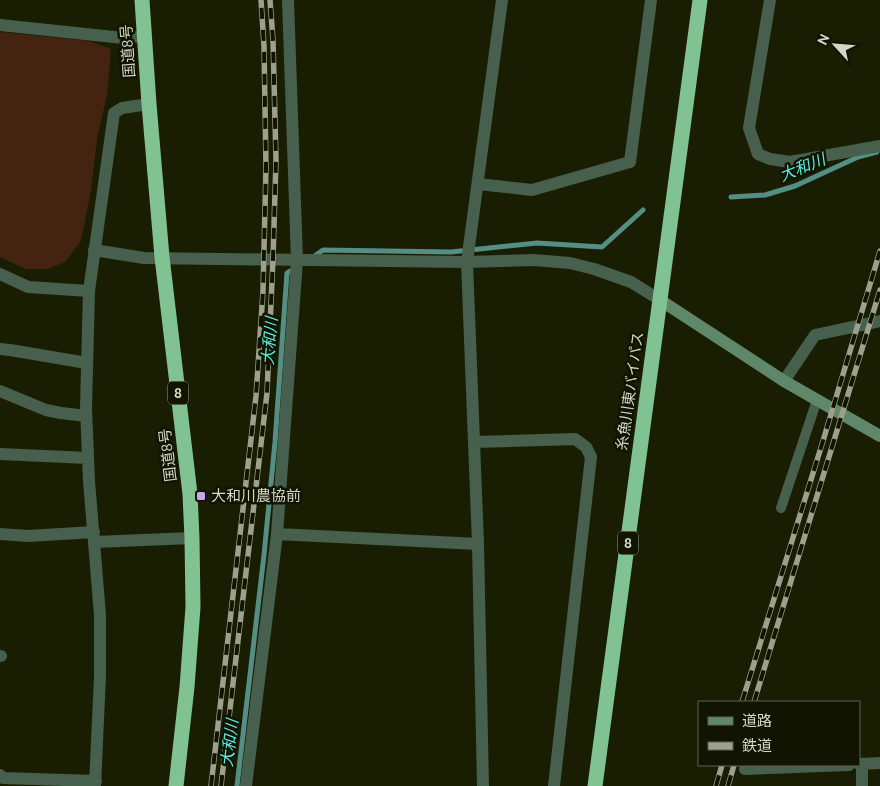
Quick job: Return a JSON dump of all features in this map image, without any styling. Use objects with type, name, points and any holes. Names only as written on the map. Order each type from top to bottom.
[{"type":"highway","name":"国道8号","points":[[142,0],[162,257],[190,494],[192,538],[193,607],[187,687],[176,786]]},
{"type":"highway","name":"糸魚川東バイパス","points":[[595,786],[700,0]]},
{"type":"street","points":[[246,786],[277,534],[297,260],[288,0]]},
{"type":"street","points":[[483,786],[478,544],[467,262],[502,0]]},
{"type":"street","points":[[478,184],[532,190],[630,162],[651,0]]},
{"type":"street","points":[[770,0],[749,128],[758,154],[770,159],[790,162],[880,146]]},
{"type":"street","points":[[0,25],[123,38],[144,36]]},
{"type":"street","points":[[1,779],[96,783],[100,615],[86,416],[89,291],[114,113],[122,108],[149,104]]},
{"type":"street","points":[[94,250],[144,258],[467,262],[534,260],[570,263],[594,268],[631,282],[784,381],[880,436]]},
{"type":"street","points":[[0,274],[28,287],[89,291]]},
{"type":"street","points":[[784,381],[815,335],[880,321]]},
{"type":"street","points":[[0,349],[87,363]]},
{"type":"street","points":[[0,391],[46,410],[86,416]]},
{"type":"street","points":[[474,442],[576,440],[586,448],[591,457],[554,786]]},
{"type":"street","points":[[0,454],[88,458]]},
{"type":"street","points":[[0,534],[192,538]]},
{"type":"street","points":[[277,534],[478,544]]},
{"type":"street","points":[[860,764],[880,763]]},
{"type":"street","points":[[746,769],[812,766]]},
{"type":"street","points":[[857,766],[862,786]]},
{"type":"lane","points":[[781,508],[817,400]]},
{"type":"shaded area","points":[[0,32],[89,41],[111,49],[107,95],[97,139],[91,190],[81,241],[65,262],[48,269],[26,269],[0,257]]},
{"type":"waterway","name":"大和川","points":[[731,197],[765,195],[795,186],[858,157],[877,152]]},
{"type":"waterway","name":"大和川","points":[[313,257],[323,250],[451,252],[537,243],[602,247],[643,210]]},
{"type":"waterway","name":"大和川","points":[[237,786],[264,555],[275,442],[287,273],[295,268]]},
{"type":"railway","points":[[211,786],[256,396],[263,291],[266,167],[264,46],[261,0]]},
{"type":"railway","points":[[221,786],[267,393],[276,160],[270,0]]},
{"type":"railway","points":[[742,701],[880,251]]},
{"type":"railway","points":[[754,701],[880,290]]},
{"type":"railway","points":[[716,786],[722,766]]},
{"type":"railway","points":[[728,786],[734,766]]},
{"type":"place","name":"大和川農協前","points":[[201,496]]}]
